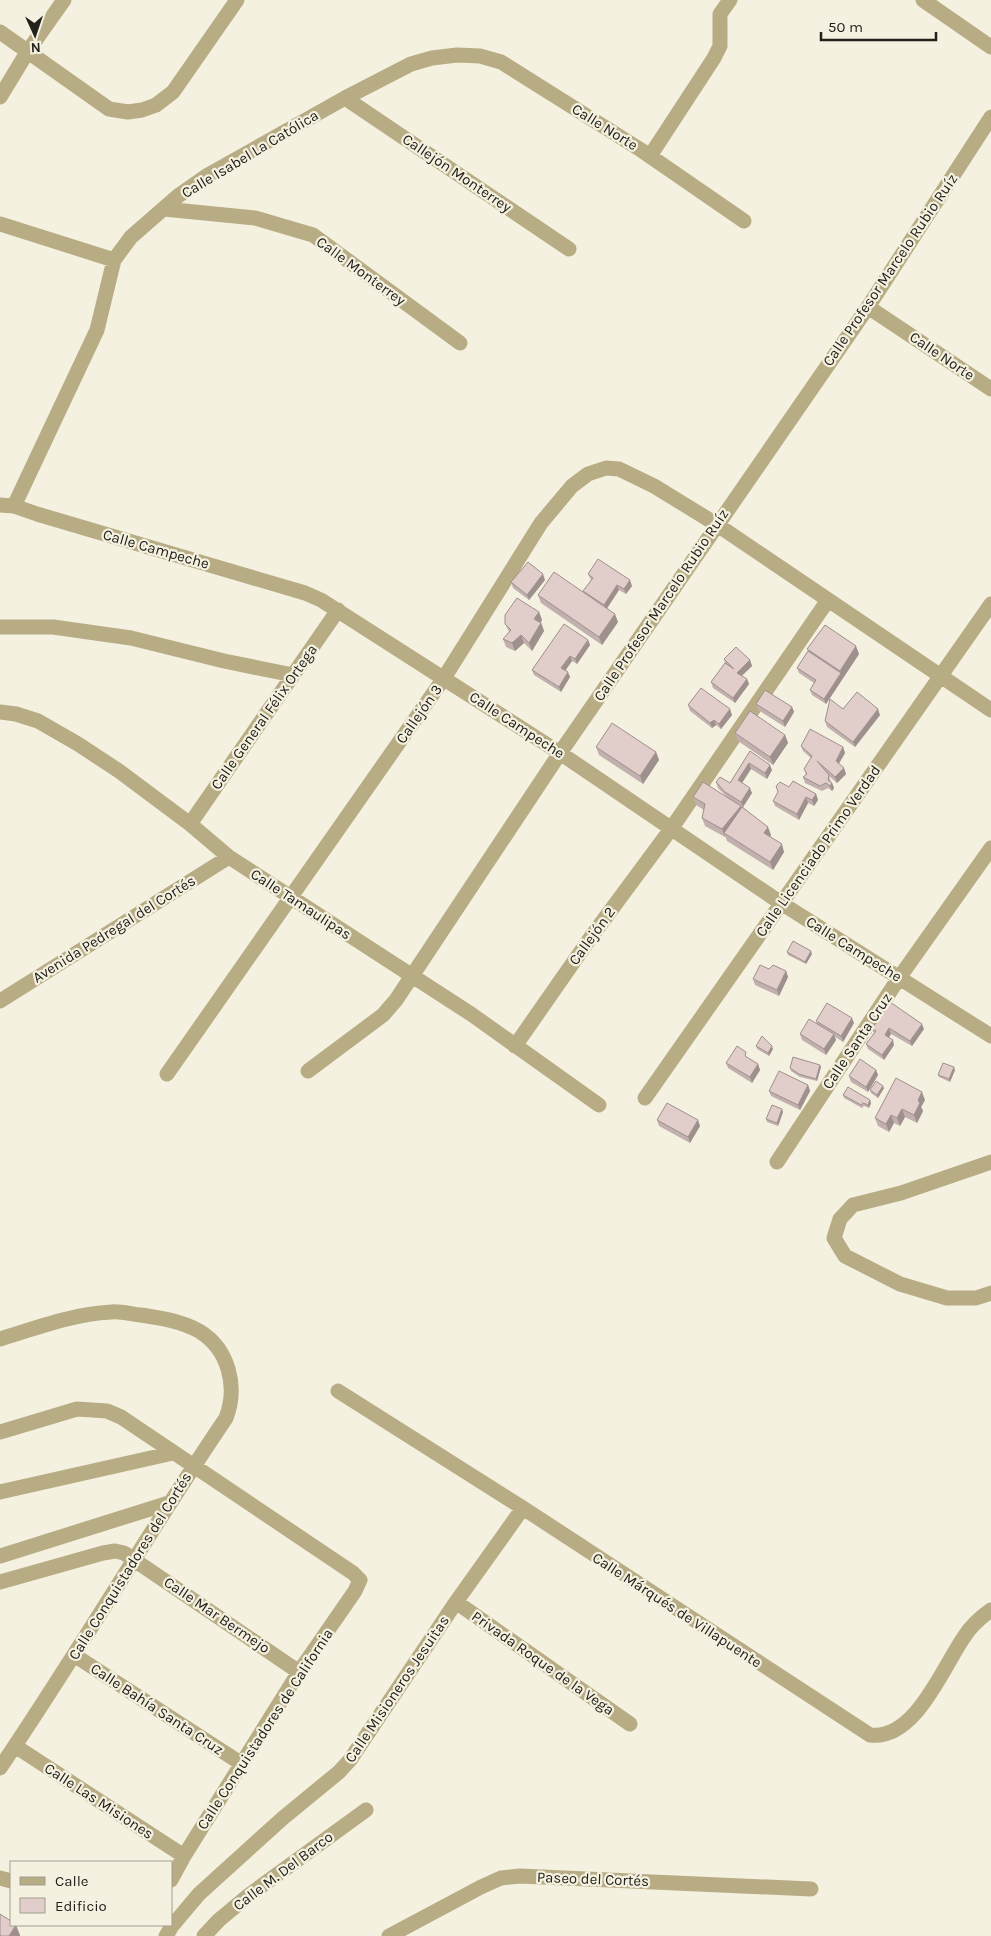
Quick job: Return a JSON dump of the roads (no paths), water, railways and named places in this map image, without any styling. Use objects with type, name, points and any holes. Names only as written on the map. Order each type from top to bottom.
[{"type":"street","points":[[0,97],[64,0]]},
{"type":"street","points":[[0,32],[109,109],[128,112],[156,105],[172,92],[237,0]]},
{"type":"street","points":[[650,156],[714,58],[720,46],[720,14],[730,0]]},
{"type":"street","points":[[922,0],[991,47]]},
{"type":"street","name":"Calle Norte","points":[[457,55],[486,57],[501,62],[650,156],[744,221]]},
{"type":"street","name":"Calle Isabel La Católica","points":[[7,505],[97,330],[114,260],[131,237],[178,196],[208,175],[411,64],[432,58],[457,55]]},
{"type":"street","name":"Callejón Monterrey","points":[[346,98],[569,249]]},
{"type":"street","name":"Calle Profesor Marcelo Rubio Ruíz","points":[[308,1071],[383,1015],[391,1006],[716,524],[868,306],[991,116]]},
{"type":"street","name":"Calle Monterrey","points":[[164,209],[255,218],[313,235],[460,343]]},
{"type":"street","points":[[0,224],[114,260]]},
{"type":"street","name":"Calle Norte","points":[[868,306],[991,389]]},
{"type":"street","name":"Callejón 3","points":[[168,1074],[444,678],[541,523],[572,486],[588,474],[606,468],[619,469],[631,474],[716,524],[991,710]]},
{"type":"street","name":"Calle Campeche","points":[[7,505],[305,593],[322,600],[560,753],[781,903],[991,1036]]},
{"type":"street","name":"Callejón 2","points":[[515,1046],[591,937],[672,829],[828,600]]},
{"type":"street","name":"Calle Licenciado Primo Verdad","points":[[645,1098],[991,604]]},
{"type":"street","name":"Calle General Félix Ortega","points":[[190,824],[338,610]]},
{"type":"street","points":[[0,627],[53,627],[131,638],[224,661],[293,674]]},
{"type":"street","name":"Calle Tamaulipas","points":[[0,712],[16,714],[38,721],[119,772],[190,824],[229,857],[471,1014],[599,1104]]},
{"type":"street","name":"Calle Santa Cruz","points":[[777,1162],[899,978],[991,848]]},
{"type":"street","name":"Avenida Pedregal del Cortés","points":[[0,1001],[229,857]]},
{"type":"street","points":[[991,1162],[853,1206],[840,1219],[834,1238],[845,1256],[900,1284],[947,1298],[976,1298],[991,1292]]},
{"type":"street","name":"Calle Conquistadores del Cortés","points":[[0,1339],[58,1321],[112,1312],[167,1319],[200,1332],[218,1348],[232,1380],[230,1407],[226,1418],[169,1503],[74,1655],[0,1768]]},
{"type":"street","name":"Calle Márqués de Villapuente","points":[[338,1391],[523,1508],[870,1735],[878,1736],[891,1733],[910,1718],[939,1680],[964,1637],[989,1613]]},
{"type":"street","points":[[0,1432],[77,1409],[107,1411],[121,1417],[193,1466]]},
{"type":"street","points":[[0,1492],[173,1453]]},
{"type":"street","name":"Calle Conquistadores de California","points":[[172,1878],[299,1672],[356,1591],[360,1580],[353,1573],[193,1466]]},
{"type":"street","points":[[0,1556],[169,1503]]},
{"type":"street","name":"Calle Misioneros Jesuitas","points":[[172,1925],[200,1894],[350,1760],[456,1602],[523,1508]]},
{"type":"street","name":"Calle Mar Bermejo","points":[[0,1582],[103,1553],[115,1551],[124,1553],[299,1672]]},
{"type":"street","name":"Privada Roque de la Vega","points":[[456,1602],[630,1724]]},
{"type":"street","name":"Calle Bahía Santa Cruz","points":[[74,1655],[242,1764]]},
{"type":"street","name":"Calle Las Misiones","points":[[15,1746],[184,1856]]},
{"type":"street","name":"Calle M. Del Barco","points":[[204,1936],[218,1920],[249,1895],[366,1810]]},
{"type":"street","name":"Paseo del Cortés","points":[[389,1936],[481,1887],[502,1878],[520,1876],[811,1888]]}]
